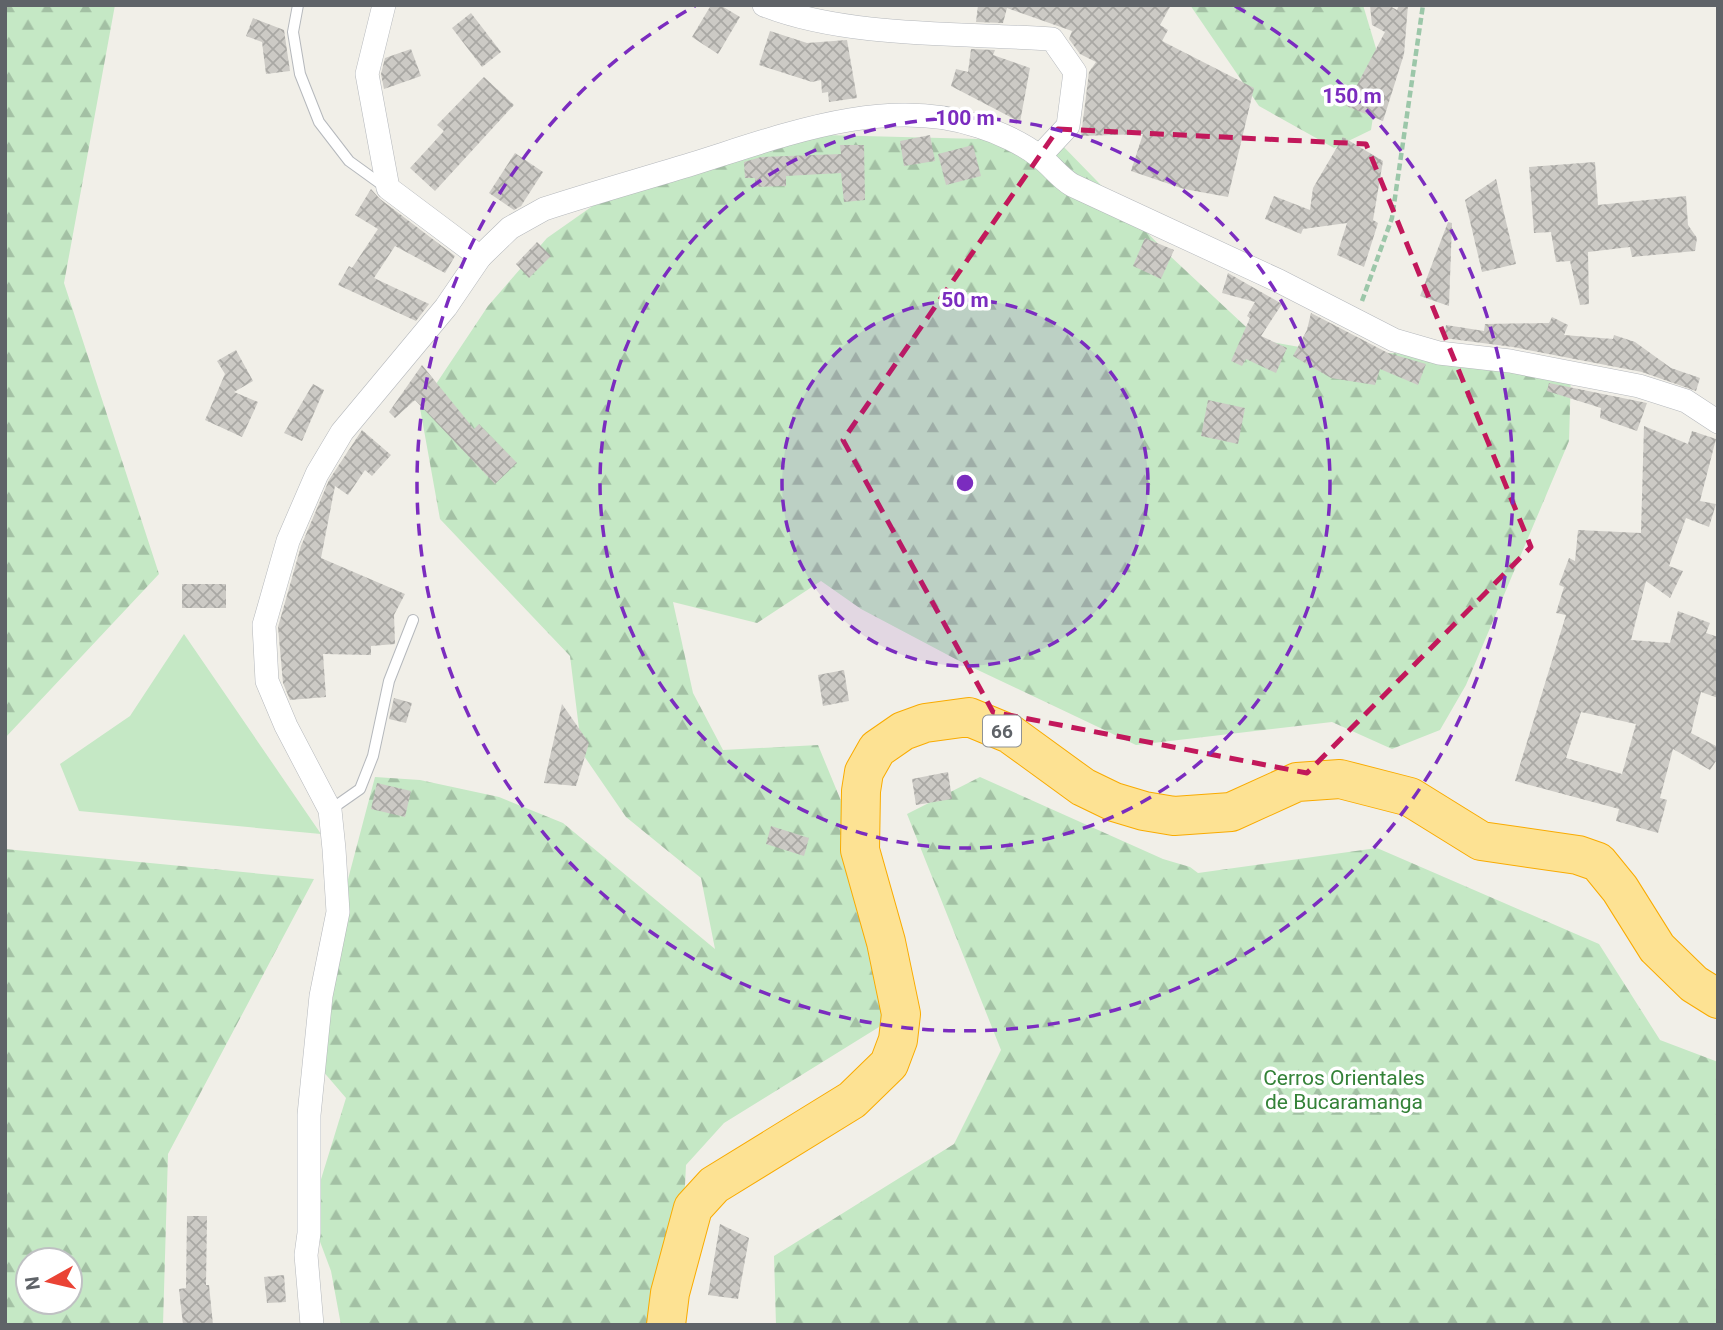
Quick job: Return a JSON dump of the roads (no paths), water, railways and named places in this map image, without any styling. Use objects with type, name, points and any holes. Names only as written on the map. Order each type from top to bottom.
[{"type":"highway","name":"66","points":[[666,1325],[670,1293],[693,1208],[714,1185],[852,1101],[889,1064],[898,1040],[901,1014],[890,956],[860,850],[863,772],[877,749],[897,734],[925,723],[969,717],[1010,734],[1083,787],[1114,802],[1144,811],[1174,816],[1231,812],[1297,782],[1340,779],[1410,797],[1481,841],[1578,855],[1598,862],[1620,889],[1657,948],[1694,984],[1718,999]]},
{"type":"street","points":[[384,5],[367,74],[388,188],[480,257]]},
{"type":"street","points":[[764,5],[782,12],[861,27],[1052,38],[1075,72],[1068,126],[1040,156]]},
{"type":"street","points":[[313,1325],[306,1255],[309,1233],[309,1115],[321,996],[338,912],[330,810],[286,726],[267,681],[264,625],[288,541],[317,474],[342,432],[446,307],[480,257],[510,228],[544,209],[792,131],[890,115],[941,116],[981,126],[1040,156],[1059,177],[1072,185],[1355,318],[1394,340],[1439,353],[1510,361],[1639,386],[1686,401],[1718,422]]},
{"type":"lane","points":[[298,5],[293,32],[298,60],[318,122],[349,162],[388,188]]},
{"type":"lane","points":[[330,810],[360,789],[373,756],[389,681],[412,620]]},
{"type":"park label","name":"Cerros Orientales de Bucaramanga","points":[[1344,1090]]}]
